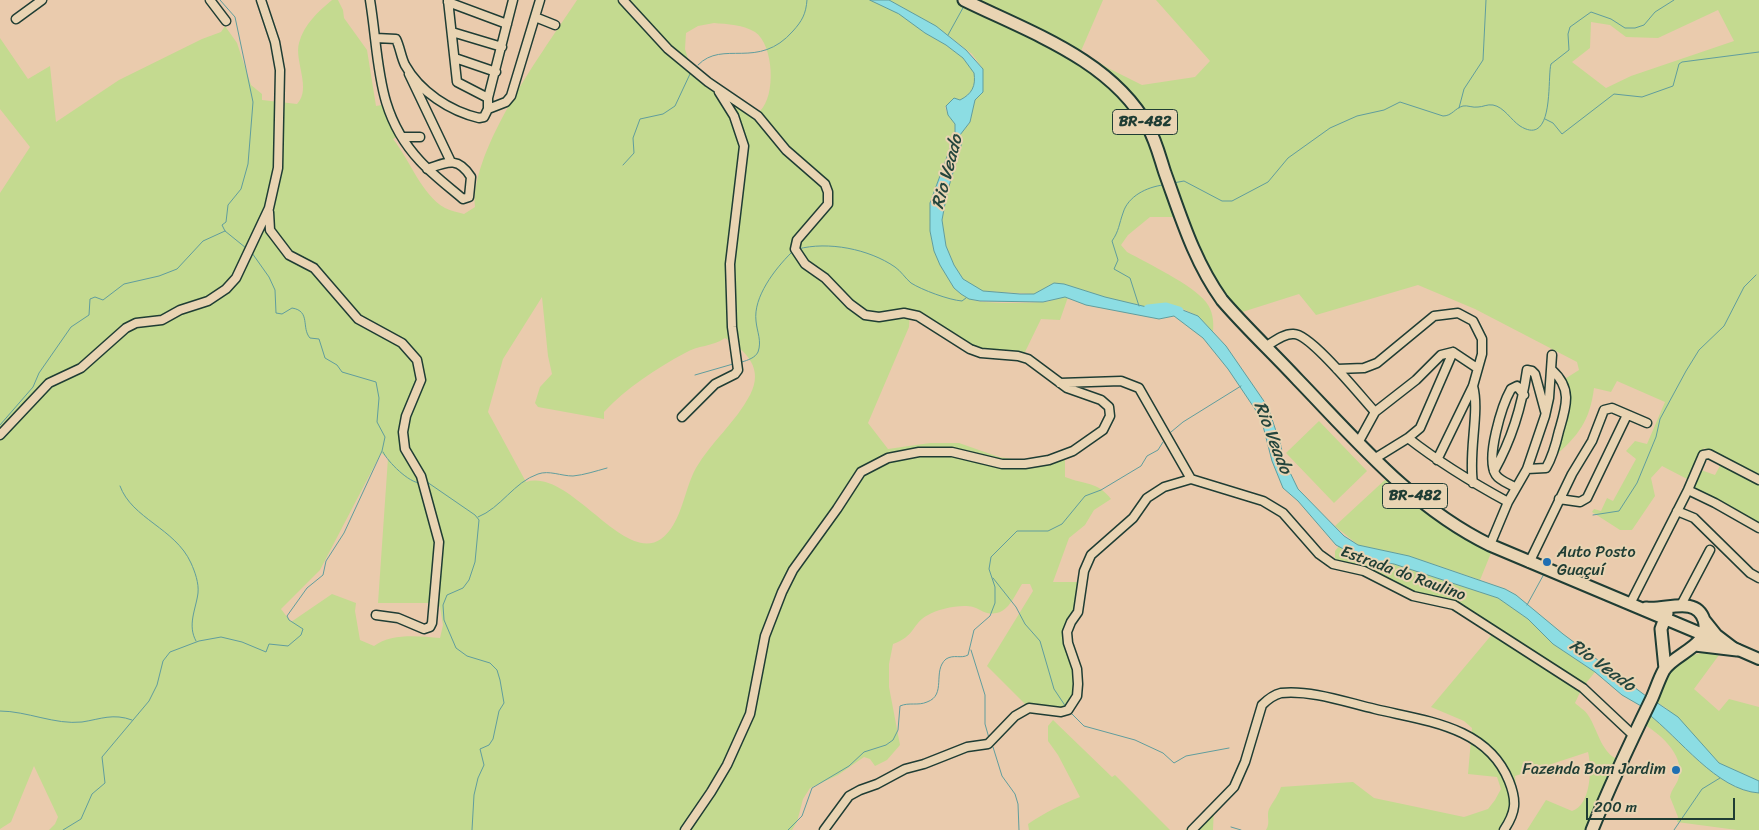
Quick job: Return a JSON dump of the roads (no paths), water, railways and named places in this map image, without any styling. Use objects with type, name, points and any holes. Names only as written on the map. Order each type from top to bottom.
[{"type":"highway","name":"BR-482","points":[[964,0],[1075,56],[1103,73],[1128,97],[1149,128],[1194,253],[1207,280],[1239,320],[1358,443],[1427,507],[1464,532],[1490,545],[1637,607],[1657,609],[1680,605]]},
{"type":"highway","points":[[1665,669],[1662,636],[1663,618],[1680,605],[1695,608],[1716,635],[1735,649]]},
{"type":"highway","points":[[1637,607],[1704,635]]},
{"type":"highway","points":[[1637,607],[1662,636],[1668,646],[1676,649],[1693,646],[1735,649]]},
{"type":"highway","points":[[1592,830],[1633,735],[1665,669],[1704,635],[1704,620]]},
{"type":"main road","points":[[1704,635],[1759,659]]},
{"type":"street","points":[[16,19],[42,0]]},
{"type":"street","points":[[210,0],[226,21]]},
{"type":"street","points":[[0,435],[49,383],[81,368],[126,328],[136,323],[162,320],[180,310],[208,301],[226,289],[236,278],[269,208],[278,168],[281,81],[275,42],[262,0]]},
{"type":"street","points":[[370,0],[386,107],[402,137],[427,168],[466,199],[471,190],[471,177],[465,170],[450,160],[406,66],[396,39],[376,38]]},
{"type":"street","points":[[406,66],[426,89],[449,106],[479,118],[484,117],[488,109],[488,98],[513,0]]},
{"type":"street","points":[[488,109],[510,99],[540,0]]},
{"type":"street","points":[[623,0],[668,49],[715,87],[758,116],[786,150],[825,184],[828,192],[828,204],[796,240],[795,249],[800,260],[830,283],[850,304],[872,317],[904,313],[918,316],[970,349],[981,353],[1018,356],[1028,359],[1067,388],[1101,400],[1108,407],[1110,416],[1103,430],[1073,451],[1049,460],[1012,465],[952,452],[911,453],[874,463],[855,478],[837,509],[793,570],[782,592],[765,636],[750,714],[727,765],[711,792],[684,830]]},
{"type":"street","points":[[488,98],[457,82],[448,1],[507,24]]},
{"type":"street","points":[[535,17],[555,25]]},
{"type":"street","points":[[452,32],[502,47]]},
{"type":"street","points":[[455,58],[496,72]]},
{"type":"street","points":[[682,417],[715,384],[735,374],[738,370],[732,327],[730,264],[744,146],[734,116],[715,87]]},
{"type":"street","points":[[402,137],[420,137]]},
{"type":"street","points":[[427,168],[450,160]]},
{"type":"street","points":[[269,208],[270,230],[288,255],[314,268],[358,319],[409,348],[421,368],[420,384],[406,416],[403,432],[405,449],[421,476],[439,542],[432,623],[430,627],[424,629],[398,618],[376,616]]},
{"type":"street","points":[[1337,369],[1364,368],[1377,364],[1434,316],[1458,313],[1473,321],[1482,339],[1482,354],[1472,386],[1437,460]]},
{"type":"street","points":[[1266,347],[1281,337],[1295,333],[1310,342],[1375,412]]},
{"type":"street","points":[[1358,443],[1375,412],[1416,380],[1441,355],[1453,352],[1477,368]]},
{"type":"street","points":[[1374,459],[1408,438],[1425,420],[1453,352]]},
{"type":"street","points":[[1490,545],[1508,502],[1527,470],[1545,416],[1552,370],[1552,355]]},
{"type":"street","points":[[1494,471],[1512,436],[1529,370],[1536,379],[1545,416]]},
{"type":"street","points":[[1527,470],[1546,468],[1552,458],[1567,406],[1565,388],[1560,378],[1552,370]]},
{"type":"street","points":[[824,830],[849,796],[860,790],[878,784],[905,769],[924,764],[967,747],[988,744],[1015,716],[1029,708],[1061,712],[1068,710],[1077,696],[1077,669],[1068,643],[1068,632],[1071,622],[1078,612],[1084,571],[1091,556],[1133,518],[1147,498],[1164,487],[1191,479],[1139,388],[1121,381],[1060,383]]},
{"type":"street","points":[[1472,386],[1475,402],[1470,460],[1472,483]]},
{"type":"street","points":[[1516,488],[1498,477],[1494,471],[1492,451],[1507,396],[1514,386],[1524,395]]},
{"type":"street","points":[[1529,563],[1559,499],[1592,441],[1604,410],[1612,408],[1647,423]]},
{"type":"street","points":[[1559,499],[1580,502],[1587,498],[1627,415]]},
{"type":"street","points":[[1408,438],[1472,483],[1508,502]]},
{"type":"street","points":[[1637,607],[1701,458],[1706,454],[1759,480]]},
{"type":"street","name":"Estrada do Raulino","points":[[1191,479],[1256,498],[1283,513],[1320,554],[1333,564],[1364,571],[1413,596],[1454,605],[1583,688],[1633,735]]},
{"type":"street","points":[[1688,490],[1759,528]]},
{"type":"street","points":[[1678,511],[1694,518],[1750,573],[1759,578]]},
{"type":"street","points":[[1680,605],[1710,550]]},
{"type":"street","points":[[1192,830],[1234,787],[1245,762],[1262,705],[1269,698],[1291,693],[1340,700],[1448,727],[1483,744],[1496,758],[1514,792],[1516,806],[1513,816],[1504,830]]},
{"type":"water","points":[[870,0],[889,0],[936,26],[966,50],[983,69],[983,92],[975,100],[970,122],[960,135],[962,142],[947,193],[942,220],[946,246],[954,265],[963,279],[983,291],[1020,294],[1034,294],[1054,283],[1064,284],[1105,297],[1151,308],[1175,307],[1198,316],[1226,346],[1268,407],[1283,458],[1298,489],[1344,536],[1358,545],[1409,556],[1505,589],[1516,595],[1563,634],[1646,696],[1641,706],[1622,695],[1595,672],[1553,644],[1528,619],[1498,598],[1394,564],[1374,561],[1351,553],[1336,545],[1298,501],[1283,488],[1272,461],[1261,418],[1228,369],[1203,338],[1174,316],[1159,319],[1086,305],[1065,297],[1043,302],[980,301],[969,299],[954,288],[934,251],[930,231],[930,203],[955,135],[955,124],[948,115],[946,106],[954,98],[960,100],[968,95],[974,86],[974,73],[963,58],[946,45],[925,33],[899,14]]},
{"type":"water","points":[[1653,700],[1678,717],[1719,763],[1759,781],[1759,793],[1743,790],[1728,783],[1699,761],[1647,713]]},
{"type":"waterway","points":[[220,0],[235,17],[253,102],[248,164],[241,189],[228,205],[226,222],[222,225],[225,231],[246,248]]},
{"type":"waterway","points":[[698,65],[718,54],[767,50],[780,43],[793,31],[801,20],[805,13],[807,0]]},
{"type":"waterway","points":[[1459,108],[1464,89],[1483,60],[1486,0]]},
{"type":"waterway","points":[[1173,183],[1184,181],[1222,201],[1232,201],[1268,182],[1288,158],[1330,128],[1357,116],[1384,110],[1400,102],[1443,116],[1449,115],[1463,106],[1493,105],[1501,108],[1520,126],[1531,130],[1539,127],[1544,119],[1549,95],[1551,64],[1569,50],[1568,34],[1570,27],[1591,12],[1611,19],[1625,28],[1635,28],[1644,25],[1655,12],[1674,0]]},
{"type":"waterway","points":[[948,35],[964,6]]},
{"type":"waterway","points":[[1545,119],[1553,123],[1562,134],[1614,94],[1642,97],[1673,86],[1679,64],[1682,62],[1759,52]]},
{"type":"waterway","points":[[623,165],[634,153],[633,138],[640,119],[663,114],[675,106],[690,74]]},
{"type":"waterway","points":[[1139,306],[1130,278],[1114,269],[1118,260],[1112,241],[1118,231],[1125,207],[1129,202],[1139,193],[1163,185]]},
{"type":"waterway","points":[[0,425],[33,387],[39,373],[71,327],[89,315],[90,299],[95,297],[103,300],[124,284],[159,276],[177,269],[203,241],[225,231]]},
{"type":"waterway","points":[[798,249],[835,246],[861,251],[895,267],[911,283],[922,289],[957,300],[962,301],[966,298]]},
{"type":"waterway","points":[[63,830],[81,819],[92,794],[105,783],[102,757],[149,701],[157,685],[163,661],[170,652],[199,641],[221,637],[242,642],[266,652],[269,644],[288,646],[301,635],[303,629],[289,620],[287,616],[307,588],[323,575],[326,561],[344,533],[382,451],[385,437],[377,422],[379,398],[376,382],[342,372],[337,365],[325,358],[319,339],[310,338],[307,334],[304,316],[298,310],[292,308],[282,314],[276,313],[275,290],[269,277],[252,253]]},
{"type":"waterway","points":[[742,362],[749,360],[758,352],[759,340],[756,321],[758,302],[772,275],[791,253]]},
{"type":"waterway","points":[[1593,515],[1619,511],[1637,483],[1656,437],[1660,419],[1686,371],[1699,350],[1724,326],[1744,287],[1756,275]]},
{"type":"waterway","name":"Rio Veado","points":[[1148,309],[1166,307],[1179,311]]},
{"type":"waterway","points":[[695,375],[733,364]]},
{"type":"waterway","points":[[1171,432],[1183,422],[1241,386]]},
{"type":"waterway","points":[[788,830],[802,816],[812,788],[849,766],[864,752],[886,745],[893,740],[898,730],[900,706],[924,703],[933,699],[938,688],[942,664],[946,659],[968,655],[974,630],[990,616],[995,603],[995,587],[989,569],[991,557],[1017,531],[1048,531],[1062,524],[1085,496],[1101,490],[1141,466],[1147,456],[1158,450],[1163,442]]},
{"type":"waterway","points":[[383,452],[399,471],[410,480],[420,483]]},
{"type":"waterway","points":[[478,517],[494,508],[522,483],[538,474],[573,476],[607,468]]},
{"type":"waterway","points":[[427,482],[475,515],[479,520],[475,562],[469,580],[463,588],[447,595],[443,605],[444,620],[456,648],[467,656],[490,663],[497,670],[504,703],[499,711],[493,739],[489,745],[480,749],[484,765],[478,778],[474,795],[472,830]]},
{"type":"waterway","points":[[120,486],[134,507],[175,541],[191,563],[198,589],[192,623],[193,635],[196,641]]},
{"type":"waterway","points":[[1527,605],[1544,574]]},
{"type":"waterway","points":[[993,578],[1016,607],[1025,624],[1040,641],[1054,689],[1066,707]]},
{"type":"waterway","points":[[971,650],[985,695],[985,724],[989,738]]},
{"type":"waterway","points":[[0,711],[20,713],[62,722],[82,722],[113,717],[132,720]]},
{"type":"waterway","points":[[1071,713],[1084,726],[1135,740],[1163,753],[1174,763],[1186,756],[1229,748]]},
{"type":"waterway","points":[[993,747],[1002,776],[1015,794],[1018,804],[1019,830]]},
{"type":"waterway","points":[[1674,830],[1702,789],[1720,778]]},
{"type":"waterway","points":[[1231,827],[1241,830]]},
{"type":"place","name":"Auto Posto Guaçuí","points":[[1547,562]]},
{"type":"place","name":"Fazenda Bom Jardim","points":[[1676,770]]}]
